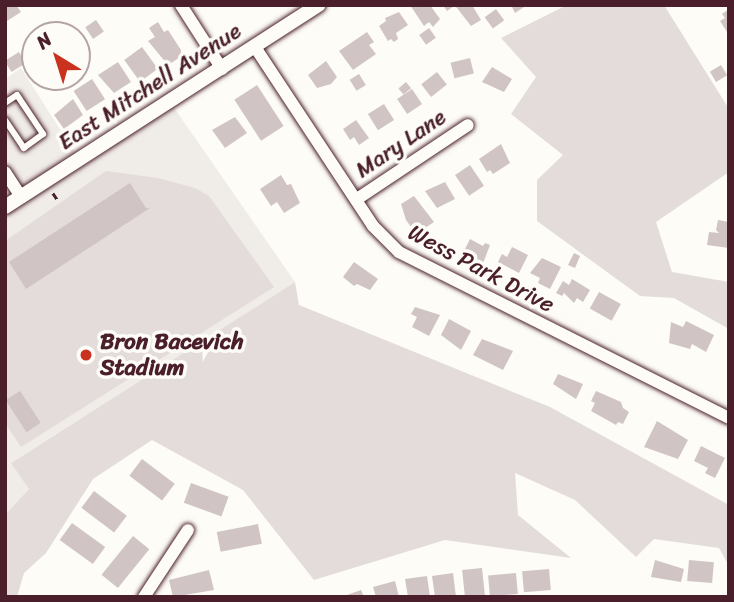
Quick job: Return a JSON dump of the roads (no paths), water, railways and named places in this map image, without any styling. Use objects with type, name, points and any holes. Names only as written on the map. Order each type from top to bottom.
[{"type":"street","points":[[181,5],[222,69]]},
{"type":"street","name":"East Mitchell Avenue","points":[[5,207],[320,5]]},
{"type":"street","name":"Wess Park Drive","points":[[255,47],[385,240],[414,262],[729,418]]},
{"type":"street","name":"Mary Lane","points":[[357,199],[468,125]]},
{"type":"street","points":[[5,172],[21,197]]},
{"type":"street","points":[[145,597],[188,530]]},
{"type":"lane","points":[[5,103],[17,95],[43,135],[24,148],[5,120]]},
{"type":"place","name":"Bron Bacevich Stadium","points":[[86,355]]}]
